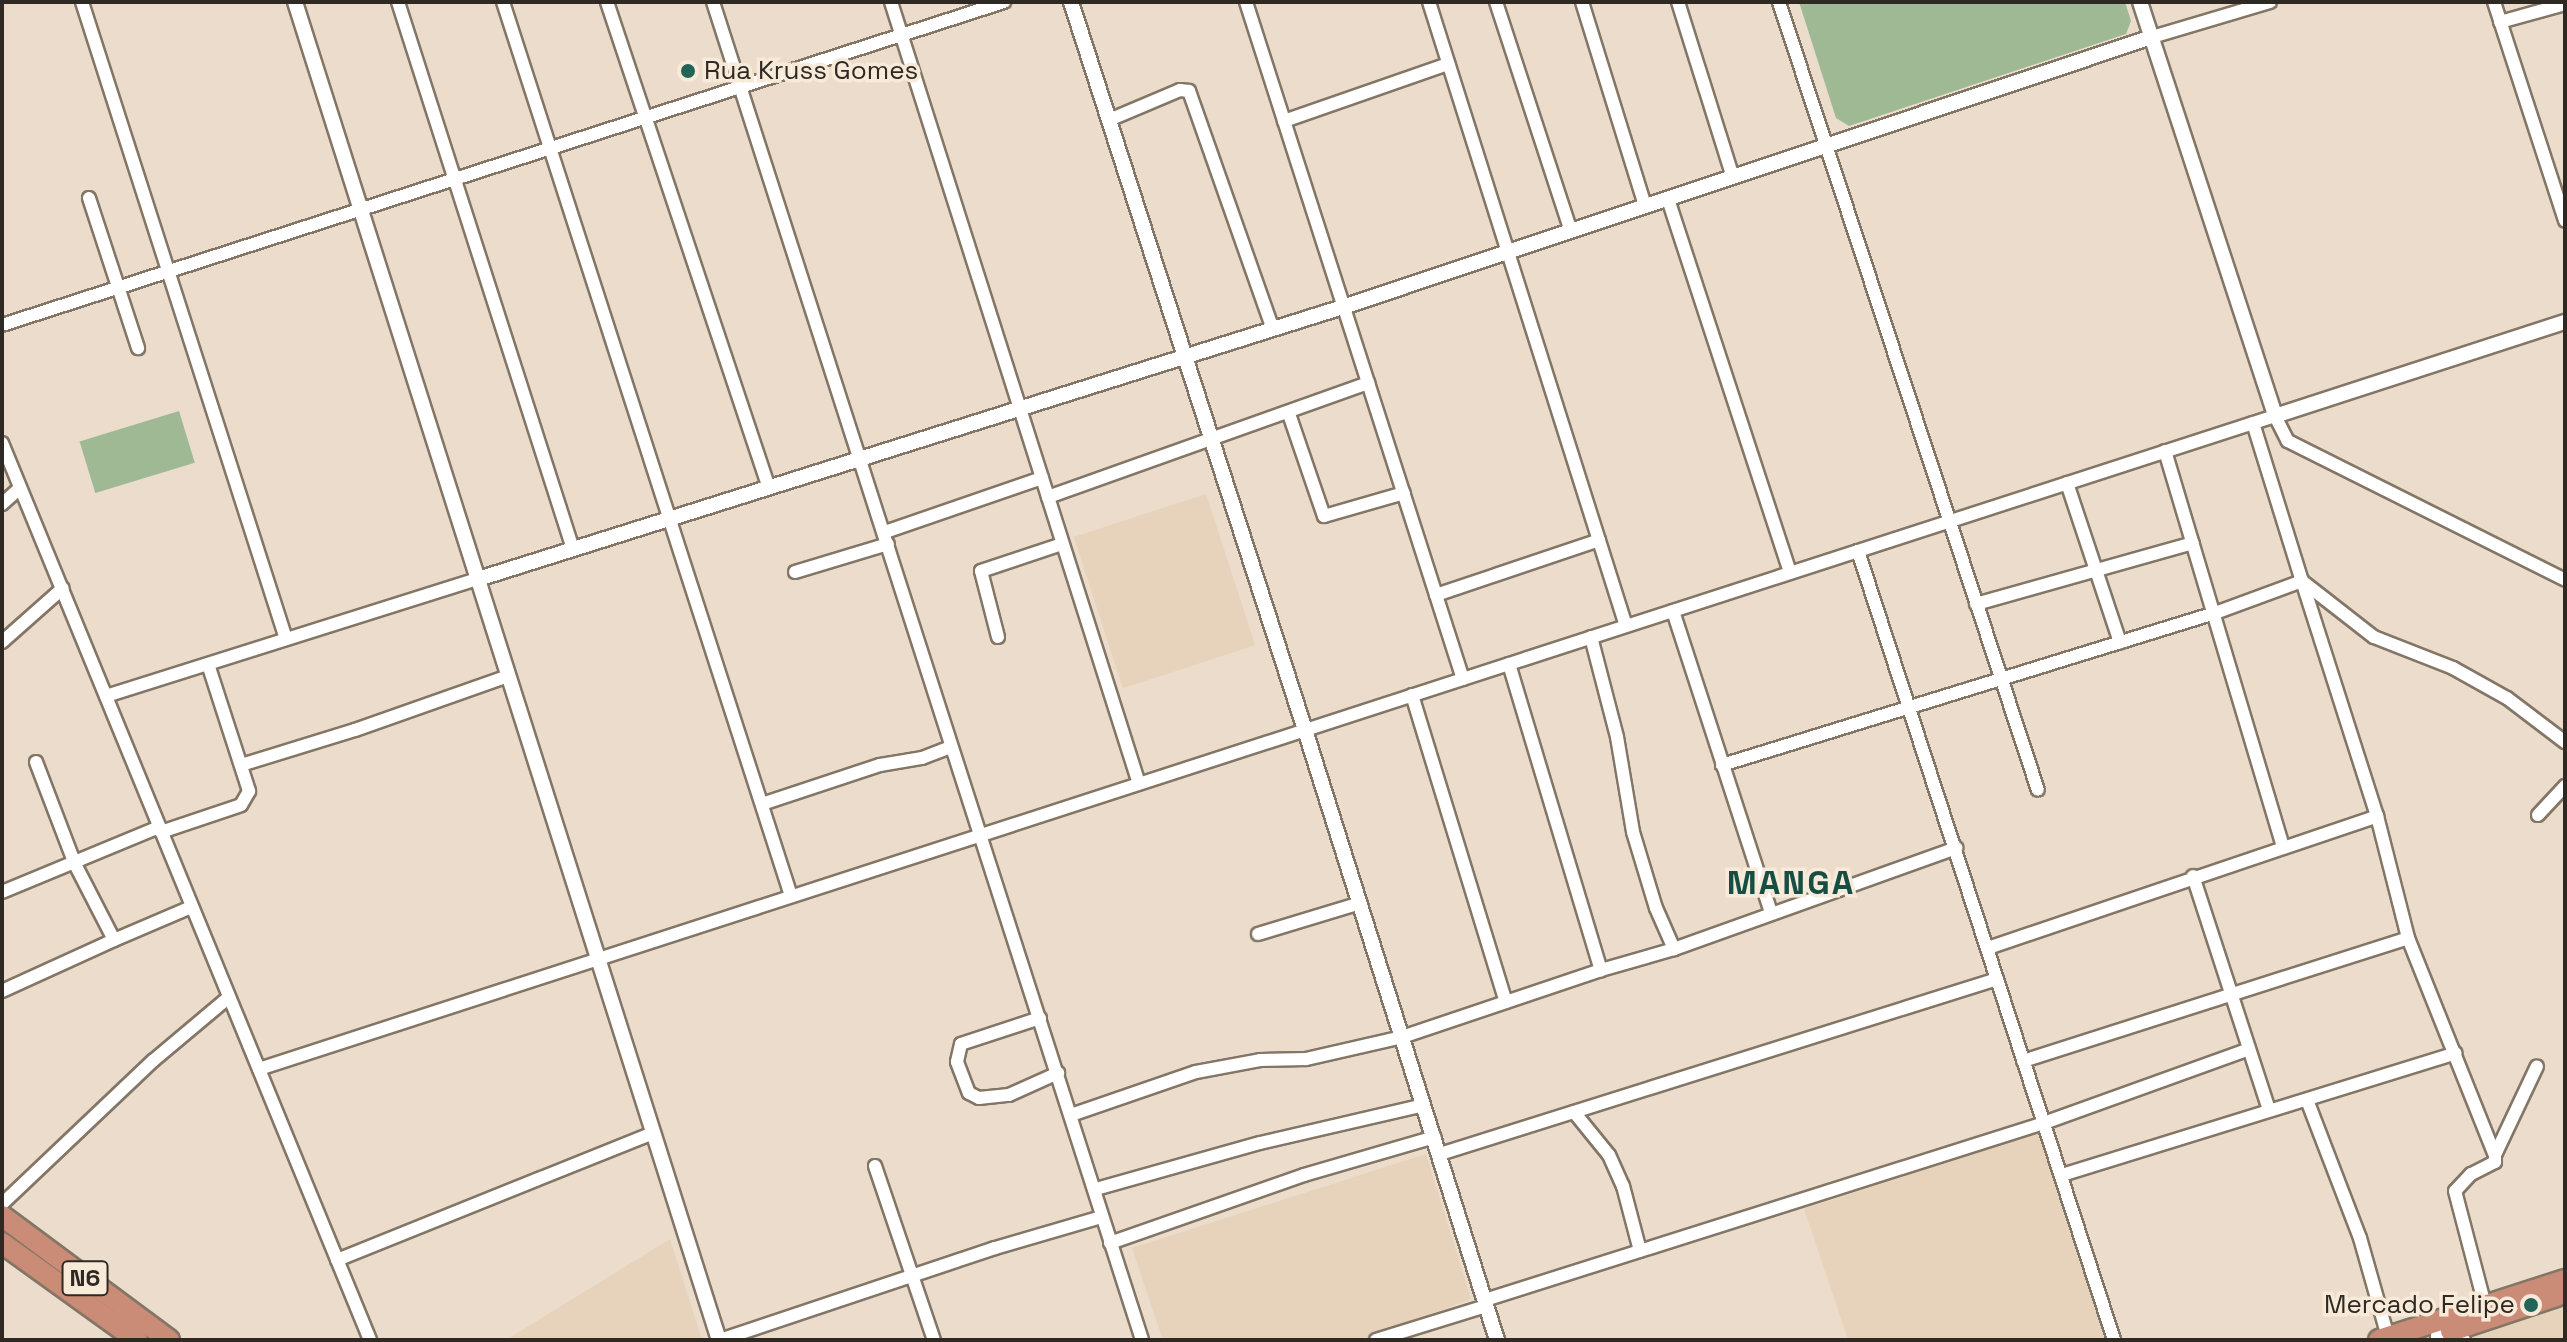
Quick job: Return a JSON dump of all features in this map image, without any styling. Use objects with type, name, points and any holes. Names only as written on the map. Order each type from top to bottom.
[{"type":"highway","name":"N6","points":[[2,1216],[169,1340]]},
{"type":"highway","name":"N6","points":[[2,1243],[137,1340]]},
{"type":"highway","points":[[2383,1338],[2565,1280]]},
{"type":"highway","points":[[2429,1338],[2565,1294]]},
{"type":"street","points":[[82,2],[286,639]]},
{"type":"street","points":[[295,2],[719,1340],[1102,1217]]},
{"type":"street","points":[[398,2],[573,549]]},
{"type":"street","points":[[503,2],[791,896]]},
{"type":"street","points":[[607,2],[769,488]]},
{"type":"street","points":[[713,2],[1142,1340]]},
{"type":"street","points":[[891,2],[1139,784]]},
{"type":"street","points":[[2,325],[1004,2]]},
{"type":"street","points":[[1071,2],[1435,1137],[1497,1340]]},
{"type":"street","points":[[1246,2],[1463,679]]},
{"type":"street","points":[[1429,2],[1626,626]]},
{"type":"street","points":[[1496,2],[1571,231]]},
{"type":"street","points":[[1582,2],[1645,206]]},
{"type":"street","points":[[1678,2],[1733,177]]},
{"type":"street","points":[[1779,2],[2038,790]]},
{"type":"street","points":[[2140,2],[2275,416],[2288,441],[2565,580]]},
{"type":"street","points":[[106,696],[1273,330],[2152,37],[2270,2]]},
{"type":"street","points":[[2494,2],[2565,221]]},
{"type":"street","points":[[2500,22],[2565,4]]},
{"type":"street","points":[[1284,121],[1448,64]]},
{"type":"street","points":[[1109,120],[1180,90],[1189,91],[1273,330]]},
{"type":"street","points":[[89,198],[138,348]]},
{"type":"street","points":[[1668,199],[1790,573]]},
{"type":"street","points":[[259,1069],[2565,322]]},
{"type":"street","points":[[1048,497],[1289,414],[1368,383]]},
{"type":"street","points":[[1289,414],[1324,516],[1404,493]]},
{"type":"street","points":[[2253,423],[2377,816],[2408,938],[2425,987],[2456,1053],[2495,1155],[2495,1162],[2471,1174],[2455,1191],[2485,1305]]},
{"type":"street","points":[[2,443],[370,1340]]},
{"type":"street","points":[[2165,451],[2283,847]]},
{"type":"street","points":[[795,572],[1042,478]]},
{"type":"street","points":[[2067,483],[2098,568],[2120,642]]},
{"type":"street","points":[[2,504],[20,488]]},
{"type":"street","points":[[1436,595],[1599,540]]},
{"type":"street","points":[[1976,604],[2193,543]]},
{"type":"street","points":[[998,637],[981,571],[1062,544]]},
{"type":"street","points":[[1858,551],[2114,1340]]},
{"type":"street","points":[[1722,765],[2215,613],[2302,581]]},
{"type":"street","points":[[2302,581],[2374,637],[2453,668],[2507,698],[2565,742]]},
{"type":"street","points":[[2,642],[63,588]]},
{"type":"street","points":[[1673,611],[1771,912]]},
{"type":"street","points":[[1591,637],[1617,737],[1633,832],[1656,908],[1674,949]]},
{"type":"street","points":[[2,892],[160,830],[241,805],[249,791],[208,664]]},
{"type":"street","points":[[1509,664],[1601,970]]},
{"type":"street","points":[[241,765],[355,730],[508,676]]},
{"type":"street","points":[[1412,695],[1506,1002]]},
{"type":"street","points":[[762,804],[880,765],[922,758],[951,747]]},
{"type":"street","points":[[36,762],[75,864],[114,940]]},
{"type":"street","points":[[2538,815],[2565,786]]},
{"type":"street","points":[[1988,948],[2377,816]]},
{"type":"street","points":[[1071,1115],[1196,1072],[1260,1060],[1306,1059],[1402,1037],[1601,970],[1674,949],[1956,848]]},
{"type":"street","points":[[2193,876],[2269,1110]]},
{"type":"street","points":[[1258,934],[1360,903]]},
{"type":"street","points":[[2,991],[191,907]]},
{"type":"street","points":[[2023,1061],[2408,938]]},
{"type":"street","points":[[1440,1154],[1997,979]]},
{"type":"street","points":[[2,1204],[154,1060],[228,998]]},
{"type":"street","points":[[1040,1018],[961,1044],[957,1062],[969,1093],[979,1098],[1009,1095],[1058,1073]]},
{"type":"street","points":[[1376,1340],[1640,1251],[2044,1123],[2249,1049]]},
{"type":"street","points":[[2062,1175],[2456,1053]]},
{"type":"street","points":[[2495,1155],[2537,1066]]},
{"type":"street","points":[[2307,1100],[2360,1238],[2383,1338]]},
{"type":"street","points":[[1096,1189],[1260,1143],[1424,1105]]},
{"type":"street","points":[[1574,1112],[1609,1155],[1623,1186],[1640,1251]]},
{"type":"street","points":[[337,1260],[653,1133]]},
{"type":"street","points":[[1110,1243],[1304,1175],[1435,1137]]},
{"type":"street","points":[[875,1166],[934,1340]]},
{"type":"street","points":[[2429,1338],[2464,1340]]},
{"type":"shaded area","points":[[1206,494],[1255,645],[1123,688],[1074,537]]},
{"type":"shaded area","points":[[2038,1133],[2105,1340],[1848,1340],[1804,1209]]},
{"type":"shaded area","points":[[1426,1154],[1471,1299],[1361,1340],[1163,1340],[1132,1248]]},
{"type":"shaded area","points":[[670,1239],[702,1340],[506,1340]]},
{"type":"shaded area","name":"Mercado Felipe","points":[[2565,1276],[2565,1340],[2402,1340]]},
{"type":"green space","points":[[1799,2],[2125,2],[2131,21],[2126,34],[1849,126],[1836,118]]},
{"type":"green space","points":[[179,411],[195,463],[95,493],[80,441]]},
{"type":"place","name":"Rua Kruss Gomes","points":[[688,71]]},
{"type":"place","name":"Mercado Felipe","points":[[2531,1305]]},
{"type":"district","name":"MANGA","points":[[1791,883]]}]
